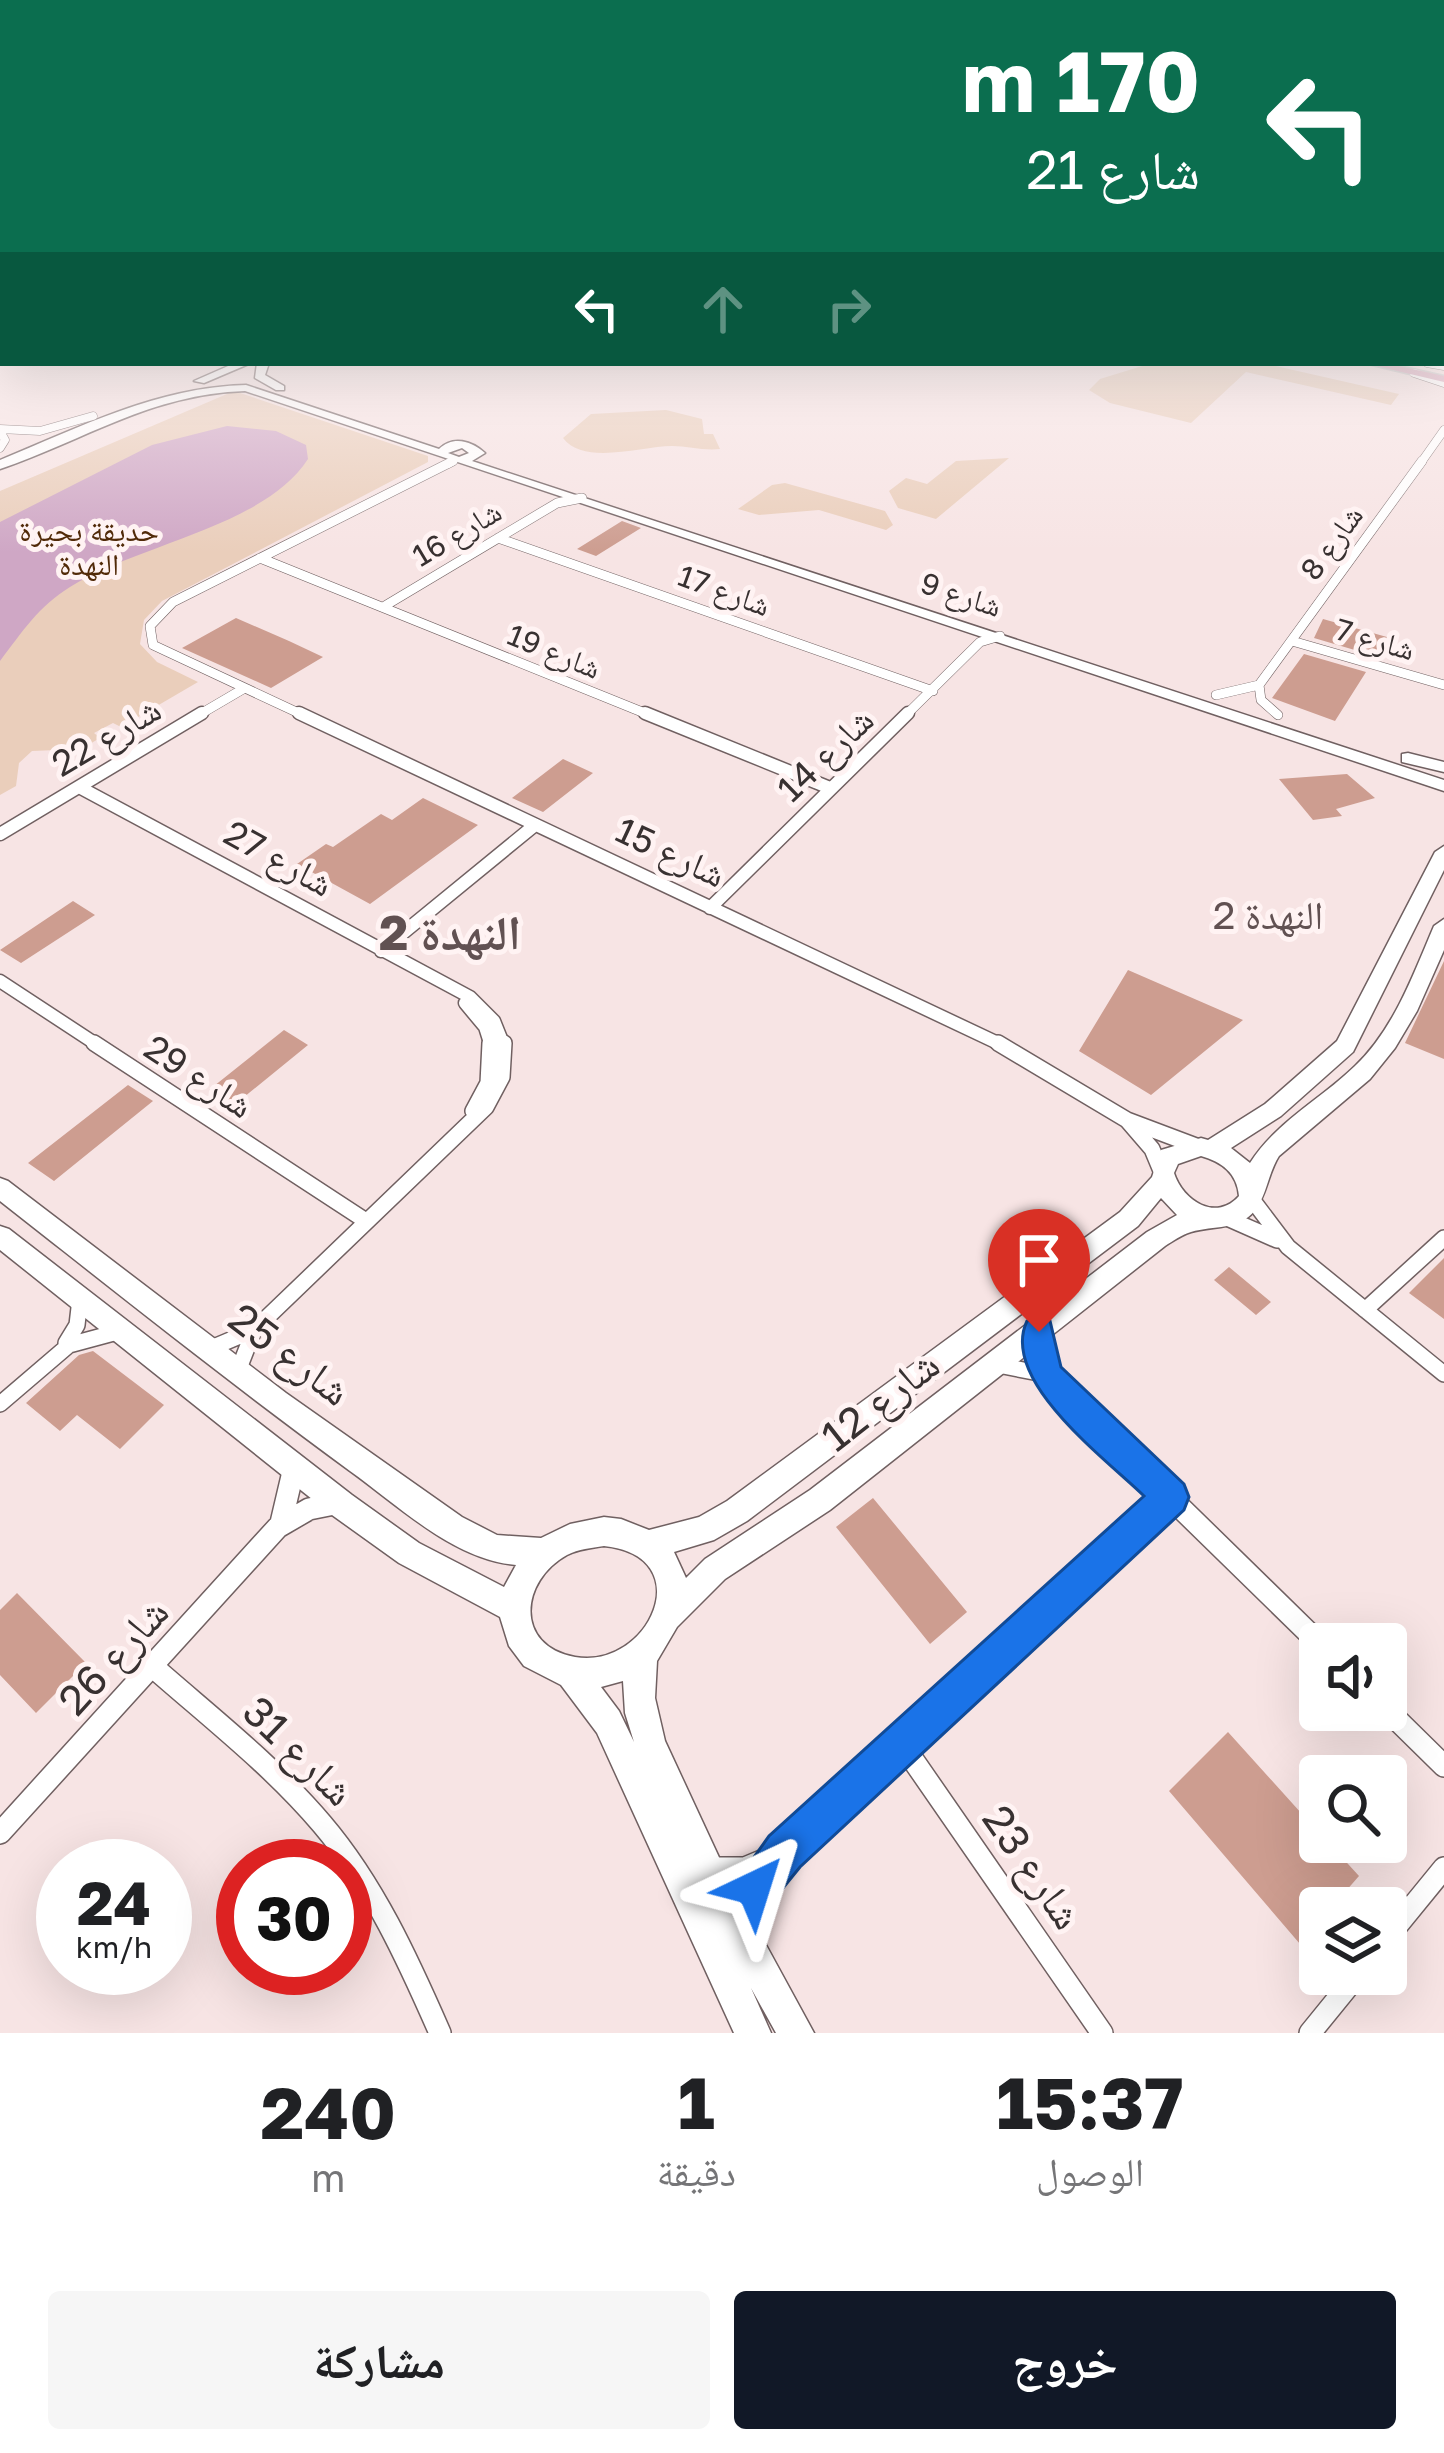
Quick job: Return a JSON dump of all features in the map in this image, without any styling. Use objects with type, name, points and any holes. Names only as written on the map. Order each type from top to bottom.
[{"type":"main road","points":[[1413,368],[1444,368]]},
{"type":"main road","points":[[1413,368],[1444,381]]},
{"type":"street","points":[[0,450],[216,366]]},
{"type":"street","points":[[0,465],[238,366]]},
{"type":"street","points":[[262,366],[258,374],[272,385],[458,444],[449,457]]},
{"type":"street","name":"شارع 9","points":[[133,409],[195,390],[239,387],[558,497],[584,498],[980,636],[1000,637],[1444,786]]},
{"type":"street","points":[[0,450],[5,440],[0,430],[40,431],[93,416]]},
{"type":"street","name":"شارع 8","points":[[1259,685],[1441,437]]},
{"type":"street","name":"شارع 9","points":[[458,444],[1444,767]]},
{"type":"street","points":[[449,457],[479,451]]},
{"type":"street","name":"شارع 15","points":[[449,457],[161,611],[148,632],[157,649],[1001,1044],[1127,1120],[1206,1148]]},
{"type":"street","name":"شارع 16","points":[[383,607],[558,497]]},
{"type":"street","points":[[632,514],[701,526]]},
{"type":"street","name":"شارع 17","points":[[498,538],[933,691]]},
{"type":"street","name":"شارع 19","points":[[260,558],[830,788]]},
{"type":"street","name":"شارع 14","points":[[710,908],[933,691],[980,636]]},
{"type":"street","name":"شارع 7","points":[[1292,641],[1444,685]]},
{"type":"street","points":[[1216,695],[1243,693],[1259,685],[1261,700],[1278,715]]},
{"type":"street","name":"شارع 22","points":[[0,834],[243,689]]},
{"type":"street","name":"شارع 27","points":[[79,787],[448,988],[481,1018],[493,1046],[486,1090],[452,1138],[254,1330],[209,1349]]},
{"type":"street","points":[[381,950],[536,824]]},
{"type":"street","points":[[1444,852],[1345,1046],[1273,1110],[1206,1148],[1178,1150],[1162,1177],[1180,1204],[1288,1247],[1444,1374]]},
{"type":"street","points":[[1218,1217],[1238,1214],[1268,1153],[1352,1085],[1383,1050],[1444,926]]},
{"type":"street","name":"شارع 29","points":[[0,981],[366,1220]]},
{"type":"street","name":"شارع 15","points":[[1127,1120],[1152,1149],[1162,1177]]},
{"type":"street","points":[[1206,1148],[1243,1168],[1252,1193],[1288,1247]]},
{"type":"street","name":"شارع 12","points":[[646,1545],[704,1530],[737,1511],[1129,1219],[1162,1177]]},
{"type":"street","name":"شارع 25","points":[[0,1188],[238,1371],[466,1536],[495,1549],[544,1553]]},
{"type":"street","name":"شارع 12","points":[[668,1620],[715,1569],[820,1500],[1156,1238],[1180,1224],[1218,1217]]},
{"type":"street","points":[[0,1236],[409,1553],[514,1609]]},
{"type":"street","points":[[1366,1310],[1444,1238]]},
{"type":"street","points":[[59,1352],[76,1325],[80,1299]]},
{"type":"street","name":"شارع 27","points":[[238,1371],[254,1330]]},
{"type":"street","points":[[0,1404],[59,1352],[90,1336],[122,1331]]},
{"type":"street","points":[[1039,1332],[1045,1374]]},
{"type":"street","points":[[995,1365],[1045,1374],[1299,1623]]},
{"type":"street","name":"شارع 26","points":[[278,1527],[292,1491],[294,1468]]},
{"type":"street","points":[[741,1936],[754,1888],[785,1851],[1171,1497]]},
{"type":"street","name":"شارع 26","points":[[0,1833],[278,1527],[309,1509],[342,1504]]},
{"type":"street","points":[[646,1651],[611,1672],[572,1675],[549,1668],[530,1654],[514,1609],[524,1578],[544,1553],[568,1539],[595,1532],[622,1534],[646,1545],[671,1576],[668,1620],[646,1651],[639,1678],[643,1723],[705,1868],[796,2033]]},
{"type":"street","name":"شارع 31","points":[[152,1666],[306,1806],[344,1850],[410,1961],[440,2033]]},
{"type":"street","points":[[572,1675],[608,1722],[753,2033]]},
{"type":"street","points":[[1407,1730],[1444,1766]]},
{"type":"street","name":"شارع 23","points":[[902,1744],[1102,2033]]},
{"type":"street","points":[[705,1868],[745,1868],[785,1851]]},
{"type":"street","points":[[1407,1913],[1444,1868]]},
{"type":"street","points":[[1310,2033],[1341,1995]]},
{"type":"green space","points":[[1142,366],[1275,366],[1399,394],[1391,405],[1246,372],[1191,423],[1110,403],[1089,390],[1100,379]]},
{"type":"green space","name":"حديقة بحيرة النهدة","points":[[234,391],[428,456],[428,462],[162,601],[144,620],[140,644],[157,662],[198,682],[121,727],[113,723],[94,733],[100,738],[81,749],[32,751],[19,763],[16,786],[0,795],[0,491]]},
{"type":"green space","points":[[666,410],[702,419],[704,434],[713,434],[720,449],[672,446],[599,453],[572,446],[563,438],[591,414]]},
{"type":"green space","points":[[1009,458],[936,519],[898,508],[889,491],[906,478],[927,484],[956,461]]},
{"type":"green space","points":[[785,483],[885,511],[893,525],[886,530],[819,510],[759,515],[738,509],[772,485]]},
{"type":"shaded area","points":[[227,426],[276,431],[306,445],[308,459],[262,502],[98,572],[59,594],[0,661],[0,522],[152,445]]},
{"type":"building","points":[[622,521],[641,528],[596,556],[577,549]]},
{"type":"building","points":[[236,618],[323,657],[271,688],[182,648]]},
{"type":"building","points":[[1323,619],[1394,639],[1385,654],[1375,656],[1314,638]]},
{"type":"building","points":[[1304,654],[1366,672],[1335,721],[1272,698]]},
{"type":"building","points":[[563,759],[593,773],[543,812],[512,798]]},
{"type":"building","points":[[1347,774],[1375,798],[1336,809],[1342,816],[1313,820],[1279,779]]},
{"type":"building","points":[[423,798],[478,825],[370,904],[297,864],[326,844],[333,847],[381,814],[392,820]]},
{"type":"building","points":[[73,901],[95,915],[21,963],[0,950]]},
{"type":"building","points":[[1444,961],[1444,1059],[1405,1043]]},
{"type":"building","points":[[1128,970],[1243,1020],[1151,1095],[1079,1051]]},
{"type":"building","points":[[284,1030],[308,1045],[233,1106],[209,1090]]},
{"type":"building","points":[[128,1085],[153,1101],[54,1181],[28,1163]]},
{"type":"building","points":[[1444,1258],[1444,1319],[1409,1293]]},
{"type":"building","points":[[1229,1267],[1271,1302],[1256,1315],[1214,1280]]},
{"type":"building","points":[[93,1351],[164,1405],[120,1449],[77,1415],[60,1431],[26,1403],[79,1355]]},
{"type":"building","points":[[873,1498],[967,1612],[930,1644],[836,1527]]},
{"type":"building","points":[[17,1593],[86,1663],[36,1713],[0,1675],[0,1610]]},
{"type":"building","points":[[1228,1732],[1299,1811],[1299,1863],[1347,1863],[1359,1876],[1349,1887],[1299,1887],[1299,1943],[1169,1791]]},
{"type":"district","name":"النهدة 2","points":[[1268,915]]},
{"type":"district","name":"النهدة 2","points":[[450,933]]},
{"type":"route","points":[[754,1888],[785,1851],[1171,1497],[1045,1374],[1039,1332]]}]
